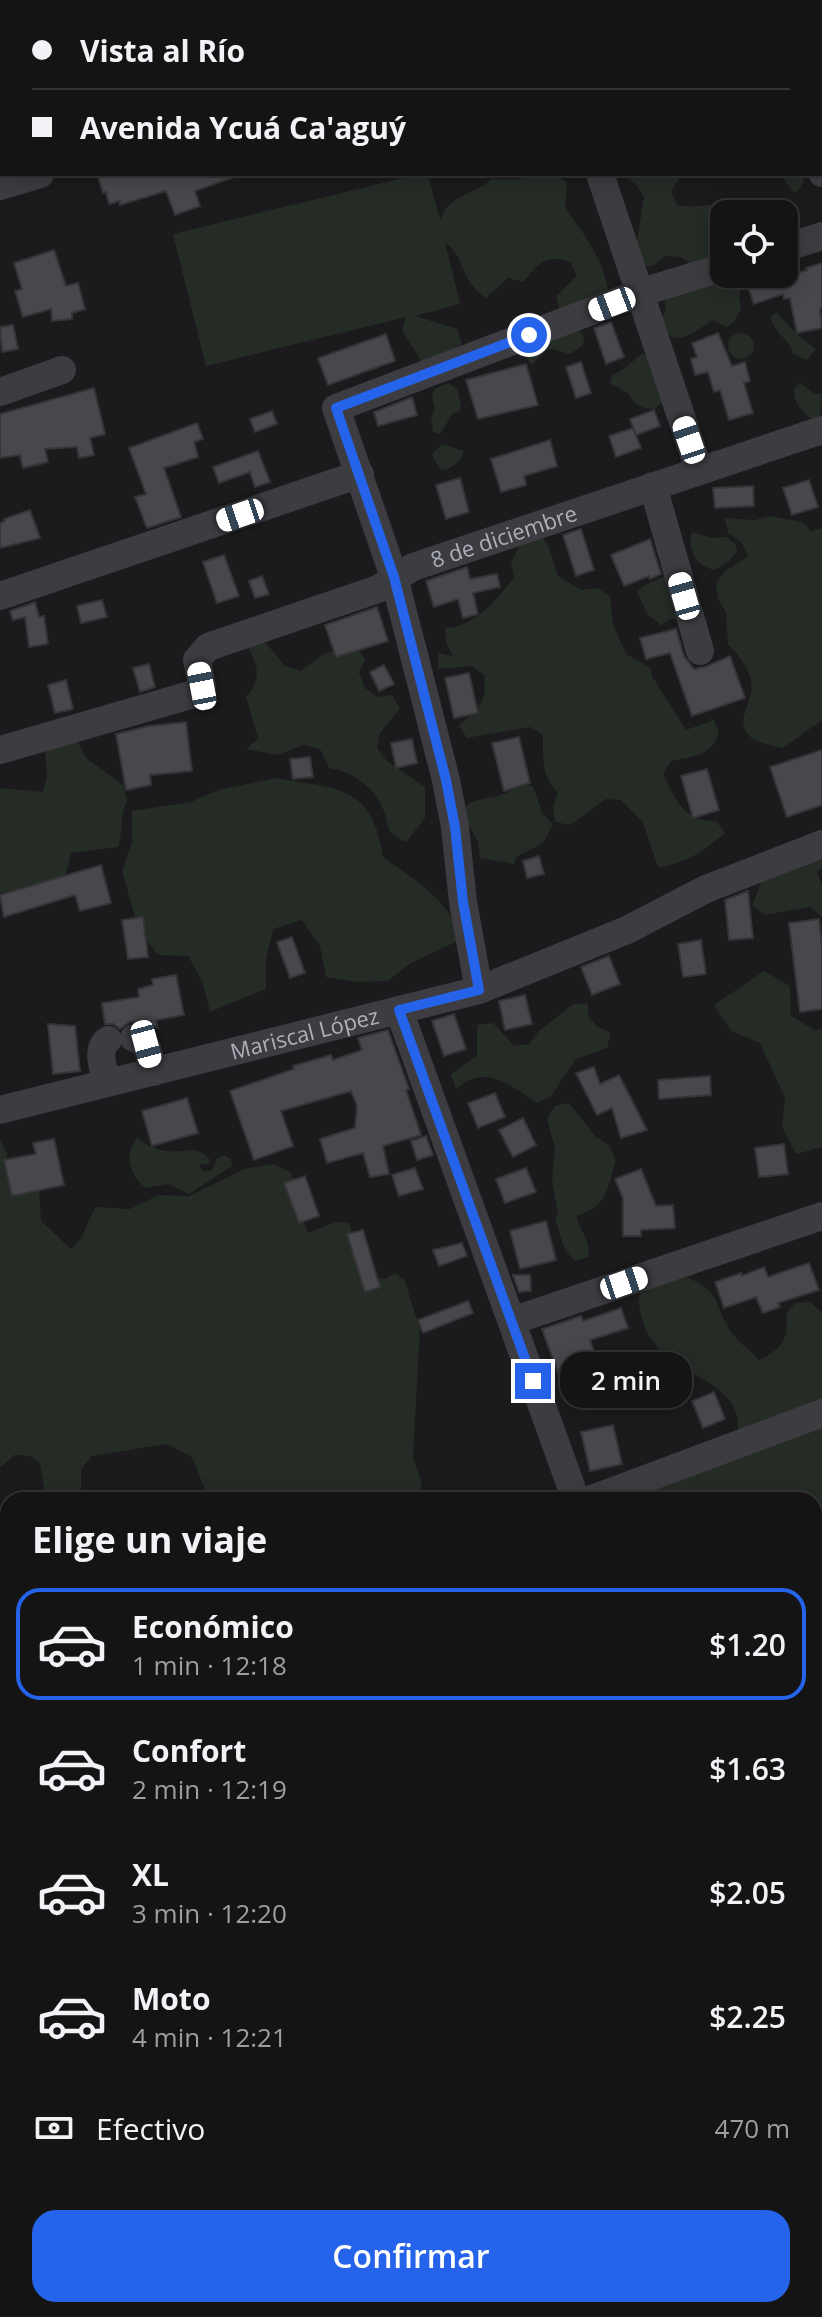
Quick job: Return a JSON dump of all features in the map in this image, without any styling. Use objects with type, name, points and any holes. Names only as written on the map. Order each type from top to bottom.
[{"type":"street","points":[[0,186],[33,176]]},
{"type":"street","points":[[601,176],[699,470]]},
{"type":"street","points":[[798,244],[822,236]]},
{"type":"street","points":[[479,990],[446,780],[394,577],[336,408],[639,293],[710,271]]},
{"type":"street","points":[[0,392],[62,370]]},
{"type":"street","name":"8 de diciembre","points":[[0,750],[197,693],[202,686],[197,660],[208,647],[378,589],[413,567],[822,430]]},
{"type":"street","points":[[0,596],[360,474]]},
{"type":"street","points":[[653,486],[700,651]]},
{"type":"street","name":"Mariscal López","points":[[0,1110],[479,990],[627,930],[706,889],[822,844]]},
{"type":"street","points":[[399,1010],[573,1492]]},
{"type":"street","points":[[107,1083],[100,1054],[103,1044],[121,1039],[142,1040],[146,1044],[153,1072]]},
{"type":"street","points":[[512,1321],[822,1216]]},
{"type":"street","points":[[610,1492],[822,1413]]},
{"type":"shaded area","points":[[411,176],[429,176],[440,220],[455,200],[492,179],[555,176],[567,182],[565,207],[597,256],[608,289],[573,318],[560,311],[556,296],[577,276],[571,263],[549,259],[523,282],[508,278],[486,298],[471,283],[456,254],[445,242],[460,304],[415,316],[457,329],[462,343],[440,365],[425,367],[402,330],[406,317],[206,366],[173,234]]},
{"type":"shaded area","points":[[625,176],[677,176],[679,179],[671,191],[677,205],[710,205],[710,257],[693,265],[681,257],[666,256],[653,266],[639,267],[631,254],[637,240],[644,197]]},
{"type":"shaded area","points":[[782,176],[803,176],[804,182],[795,194]]},
{"type":"shaded area","points":[[710,283],[710,288],[742,288],[741,309],[733,323],[726,327],[713,320],[678,338],[665,331],[659,322],[666,310],[667,295]]},
{"type":"shaded area","points":[[777,313],[816,349],[807,360],[793,354],[774,327],[771,316]]},
{"type":"shaded area","points":[[579,330],[584,337],[583,345],[570,354],[548,348],[532,365],[518,346]]},
{"type":"shaded area","points":[[741,333],[750,337],[754,346],[750,355],[741,359],[732,355],[728,346],[732,337]]},
{"type":"shaded area","points":[[643,353],[653,367],[661,389],[662,401],[654,409],[638,406],[629,394],[610,383],[612,376]]},
{"type":"shaded area","points":[[448,383],[457,389],[460,411],[453,413],[440,434],[433,432],[431,417],[435,410],[432,396],[434,389]]},
{"type":"shaded area","points":[[800,383],[815,394],[822,394],[820,417],[812,419],[799,407],[794,389]]},
{"type":"shaded area","points":[[442,444],[464,451],[459,462],[446,470],[439,468],[432,454]]},
{"type":"shaded area","points":[[770,516],[802,522],[811,531],[822,528],[822,720],[783,748],[756,741],[744,726],[751,681],[742,661],[728,644],[726,612],[718,599],[716,584],[724,572],[748,556],[741,542],[728,533],[725,518],[755,520]]},
{"type":"shaded area","points":[[692,532],[712,538],[727,537],[736,545],[737,552],[715,570],[709,568],[694,556]]},
{"type":"shaded area","points":[[541,535],[549,547],[558,576],[582,590],[597,588],[610,596],[613,625],[626,654],[651,668],[652,676],[686,730],[714,720],[719,733],[711,747],[700,754],[671,761],[663,774],[682,808],[696,818],[716,821],[725,833],[686,859],[658,867],[643,822],[621,800],[606,799],[570,825],[555,822],[553,807],[558,793],[546,773],[543,735],[530,727],[467,738],[459,726],[483,699],[484,675],[472,666],[438,669],[438,653],[453,656],[446,643],[445,628],[466,623],[492,603],[514,578],[511,562],[525,536]]},
{"type":"shaded area","points":[[666,576],[678,619],[661,625],[648,615],[637,592]]},
{"type":"shaded area","points":[[255,630],[285,666],[300,671],[326,653],[356,647],[365,659],[359,673],[365,688],[377,697],[392,695],[400,709],[380,733],[377,748],[387,761],[425,787],[425,818],[406,842],[391,832],[379,801],[368,787],[346,773],[329,768],[320,749],[304,745],[277,755],[246,749],[258,738],[246,697],[256,681],[257,673],[241,633]]},
{"type":"shaded area","points":[[73,732],[86,758],[123,785],[127,800],[118,847],[71,853],[64,881],[0,893],[0,788],[43,792],[47,777],[45,747]]},
{"type":"shaded area","points":[[276,778],[334,789],[361,803],[378,833],[383,857],[420,883],[439,901],[464,938],[411,963],[388,981],[357,982],[326,977],[320,946],[302,920],[273,929],[266,959],[266,989],[210,1012],[203,983],[188,956],[158,955],[139,931],[122,871],[132,842],[132,811],[191,802],[218,790]]},
{"type":"shaded area","points":[[521,785],[533,786],[542,813],[553,824],[543,843],[516,857],[514,864],[480,858],[478,842],[462,813],[474,801],[497,796]]},
{"type":"shaded area","points":[[822,842],[822,868],[817,872],[822,885],[822,917],[810,907],[765,915],[752,906],[763,877]]},
{"type":"shaded area","points":[[764,971],[790,986],[791,1016],[816,1031],[822,1028],[822,1147],[796,1154],[782,1127],[785,1098],[760,1043],[731,1031],[714,1005]]},
{"type":"shaded area","points":[[588,1003],[588,1016],[598,1027],[611,1033],[607,1048],[576,1059],[551,1096],[537,1103],[507,1084],[487,1077],[467,1081],[456,1089],[451,1074],[477,1056],[477,1025],[493,1023],[514,1046],[529,1044],[538,1032],[573,1004]]},
{"type":"shaded area","points":[[569,1103],[596,1137],[609,1145],[616,1160],[605,1196],[594,1208],[576,1216],[587,1241],[589,1257],[574,1261],[564,1248],[555,1218],[558,1214],[552,1180],[555,1149],[547,1118],[555,1106]]},
{"type":"shaded area","points":[[137,1138],[163,1150],[200,1152],[210,1160],[209,1164],[199,1165],[203,1171],[211,1171],[217,1158],[224,1155],[231,1159],[232,1166],[189,1194],[168,1184],[146,1188],[130,1164],[130,1151]]},
{"type":"shaded area","points":[[0,1140],[7,1153],[7,1168],[39,1189],[41,1221],[71,1249],[80,1240],[96,1207],[130,1209],[159,1195],[189,1196],[245,1169],[273,1164],[290,1172],[303,1198],[303,1221],[308,1233],[336,1222],[350,1223],[357,1259],[369,1277],[385,1279],[395,1273],[404,1279],[420,1329],[413,1457],[422,1484],[419,1492],[206,1492],[192,1457],[167,1444],[92,1456],[81,1469],[81,1492],[45,1492],[40,1463],[30,1456],[14,1455],[0,1468]]},
{"type":"shaded area","points":[[686,1277],[699,1283],[713,1296],[739,1341],[759,1360],[782,1342],[787,1330],[786,1314],[795,1303],[810,1302],[822,1313],[822,1492],[640,1492],[738,1447],[738,1420],[730,1401],[719,1390],[658,1348],[647,1331],[640,1310],[640,1279]]},
{"type":"building","points":[[98,176],[237,176],[195,191],[200,206],[175,215],[166,191],[120,205],[120,201],[109,204],[106,192],[103,193]]},
{"type":"building","points":[[54,250],[66,286],[78,283],[85,309],[72,313],[72,319],[52,321],[51,309],[23,317],[15,291],[22,289],[14,263]]},
{"type":"building","points":[[822,263],[822,328],[797,333],[790,298],[784,299],[783,294],[754,304],[748,288],[798,288],[798,273]]},
{"type":"building","points":[[611,322],[624,357],[606,364],[594,328]]},
{"type":"building","points":[[13,325],[18,349],[2,352],[0,327]]},
{"type":"building","points":[[718,333],[732,366],[745,362],[750,381],[744,383],[753,413],[729,420],[720,390],[714,392],[708,372],[695,375],[691,359],[697,357],[692,343]]},
{"type":"building","points":[[386,334],[395,361],[328,385],[318,358]]},
{"type":"building","points":[[581,362],[591,393],[576,398],[566,367]]},
{"type":"building","points":[[526,364],[538,405],[478,419],[466,380]]},
{"type":"building","points":[[94,388],[105,434],[90,438],[94,455],[79,458],[77,447],[45,449],[48,462],[23,468],[20,455],[0,458],[0,414]]},
{"type":"building","points":[[412,397],[417,415],[378,426],[374,412]]},
{"type":"building","points":[[654,410],[660,426],[636,435],[630,419]]},
{"type":"building","points":[[272,411],[277,424],[255,432],[250,419]]},
{"type":"building","points":[[197,423],[203,439],[194,442],[198,457],[164,468],[181,517],[147,528],[135,497],[146,494],[129,448]]},
{"type":"building","points":[[633,428],[641,448],[616,457],[609,436]]},
{"type":"building","points":[[550,440],[557,466],[524,476],[526,485],[501,492],[491,459]]},
{"type":"building","points":[[258,451],[270,482],[255,487],[250,472],[219,483],[213,467]]},
{"type":"building","points":[[460,478],[469,512],[446,519],[436,485]]},
{"type":"building","points":[[809,480],[818,507],[792,515],[783,488]]},
{"type":"building","points":[[753,486],[754,506],[715,508],[713,488]]},
{"type":"building","points":[[30,510],[40,538],[0,548],[0,523]]},
{"type":"building","points":[[581,529],[594,570],[576,576],[563,535]]},
{"type":"building","points":[[650,539],[661,574],[624,586],[611,555]]},
{"type":"building","points":[[224,555],[239,596],[217,603],[203,562]]},
{"type":"building","points":[[467,567],[470,579],[497,574],[500,587],[473,593],[478,614],[463,618],[458,599],[434,607],[426,581]]},
{"type":"building","points":[[262,576],[269,594],[255,598],[249,581]]},
{"type":"building","points":[[102,600],[107,617],[81,623],[77,606]]},
{"type":"building","points":[[35,602],[39,617],[44,616],[48,644],[29,647],[25,617],[13,620],[10,611]]},
{"type":"building","points":[[377,607],[388,641],[336,657],[325,625]]},
{"type":"building","points":[[676,629],[684,656],[694,669],[730,656],[745,698],[692,716],[670,653],[646,659],[640,638]]},
{"type":"building","points":[[149,664],[155,687],[140,692],[133,668]]},
{"type":"building","points":[[384,665],[394,684],[379,691],[370,672]]},
{"type":"building","points":[[469,673],[478,713],[454,718],[445,678]]},
{"type":"building","points":[[66,680],[73,709],[55,713],[48,685]]},
{"type":"building","points":[[186,722],[192,771],[150,775],[151,785],[126,790],[116,734]]},
{"type":"building","points":[[519,737],[530,783],[504,791],[492,743]]},
{"type":"building","points":[[412,739],[417,763],[396,768],[391,743]]},
{"type":"building","points":[[822,750],[822,805],[787,817],[770,767]]},
{"type":"building","points":[[310,757],[313,777],[293,779],[290,759]]},
{"type":"building","points":[[707,769],[719,810],[693,818],[681,776]]},
{"type":"building","points":[[539,856],[544,874],[527,878],[523,861]]},
{"type":"building","points":[[101,865],[111,903],[80,911],[75,895],[4,917],[0,895]]},
{"type":"building","points":[[748,891],[753,938],[729,940],[725,900]]},
{"type":"building","points":[[143,917],[148,957],[128,959],[122,920]]},
{"type":"building","points":[[819,919],[822,1009],[800,1012],[789,923]]},
{"type":"building","points":[[292,937],[305,973],[290,978],[277,942]]},
{"type":"building","points":[[701,940],[706,974],[683,977],[678,944]]},
{"type":"building","points":[[609,956],[620,984],[592,995],[581,967]]},
{"type":"building","points":[[176,975],[184,1015],[156,1020],[158,1028],[139,1022],[130,1022],[120,1029],[113,1024],[105,1024],[102,1003],[139,997],[138,989],[153,985],[152,979]]},
{"type":"building","points":[[525,995],[532,1024],[505,1030],[499,1001]]},
{"type":"building","points":[[454,1014],[466,1049],[444,1056],[432,1021]]},
{"type":"building","points":[[48,1024],[75,1026],[80,1071],[53,1074]]},
{"type":"building","points":[[388,1030],[421,1135],[383,1146],[389,1174],[370,1177],[363,1153],[327,1163],[320,1139],[355,1128],[357,1106],[351,1091],[281,1111],[293,1146],[254,1160],[230,1091],[294,1069],[293,1066],[331,1055],[333,1060],[362,1050],[358,1038]]},
{"type":"building","points":[[594,1067],[600,1084],[619,1075],[647,1130],[621,1138],[612,1108],[597,1115],[576,1073]]},
{"type":"building","points":[[710,1076],[711,1095],[659,1099],[658,1080]]},
{"type":"building","points":[[495,1093],[505,1117],[478,1128],[468,1103]]},
{"type":"building","points":[[187,1098],[198,1133],[152,1146],[142,1111]]},
{"type":"building","points":[[523,1118],[536,1145],[513,1157],[499,1130]]},
{"type":"building","points":[[426,1136],[433,1155],[417,1160],[411,1141]]},
{"type":"building","points":[[54,1139],[64,1185],[12,1196],[4,1160],[36,1154],[33,1143]]},
{"type":"building","points":[[784,1144],[788,1174],[759,1177],[755,1148]]},
{"type":"building","points":[[415,1168],[423,1189],[399,1196],[392,1175]]},
{"type":"building","points":[[526,1168],[536,1192],[505,1203],[496,1179]]},
{"type":"building","points":[[641,1169],[656,1206],[673,1205],[675,1228],[641,1230],[641,1236],[623,1236],[623,1198],[615,1179]]},
{"type":"building","points":[[305,1176],[319,1216],[299,1223],[284,1183]]},
{"type":"building","points":[[546,1221],[556,1260],[520,1269],[510,1231]]},
{"type":"building","points":[[363,1230],[380,1287],[365,1292],[347,1234]]},
{"type":"building","points":[[462,1243],[467,1256],[439,1266],[433,1250]]},
{"type":"building","points":[[809,1263],[819,1290],[778,1303],[780,1307],[763,1313],[756,1297],[724,1308],[715,1282],[764,1267],[768,1277]]},
{"type":"building","points":[[513,1275],[530,1275],[531,1291],[519,1292]]},
{"type":"building","points":[[468,1301],[473,1313],[423,1333],[418,1320]]},
{"type":"building","points":[[621,1308],[628,1328],[590,1340],[598,1362],[559,1375],[542,1329],[581,1316],[583,1321]]},
{"type":"building","points":[[714,1392],[725,1419],[703,1428],[692,1401]]},
{"type":"building","points":[[613,1425],[622,1464],[590,1471],[581,1432]]},
{"type":"route","points":[[529,335],[336,408],[394,577],[446,780],[479,990],[399,1010],[533,1381]]}]
